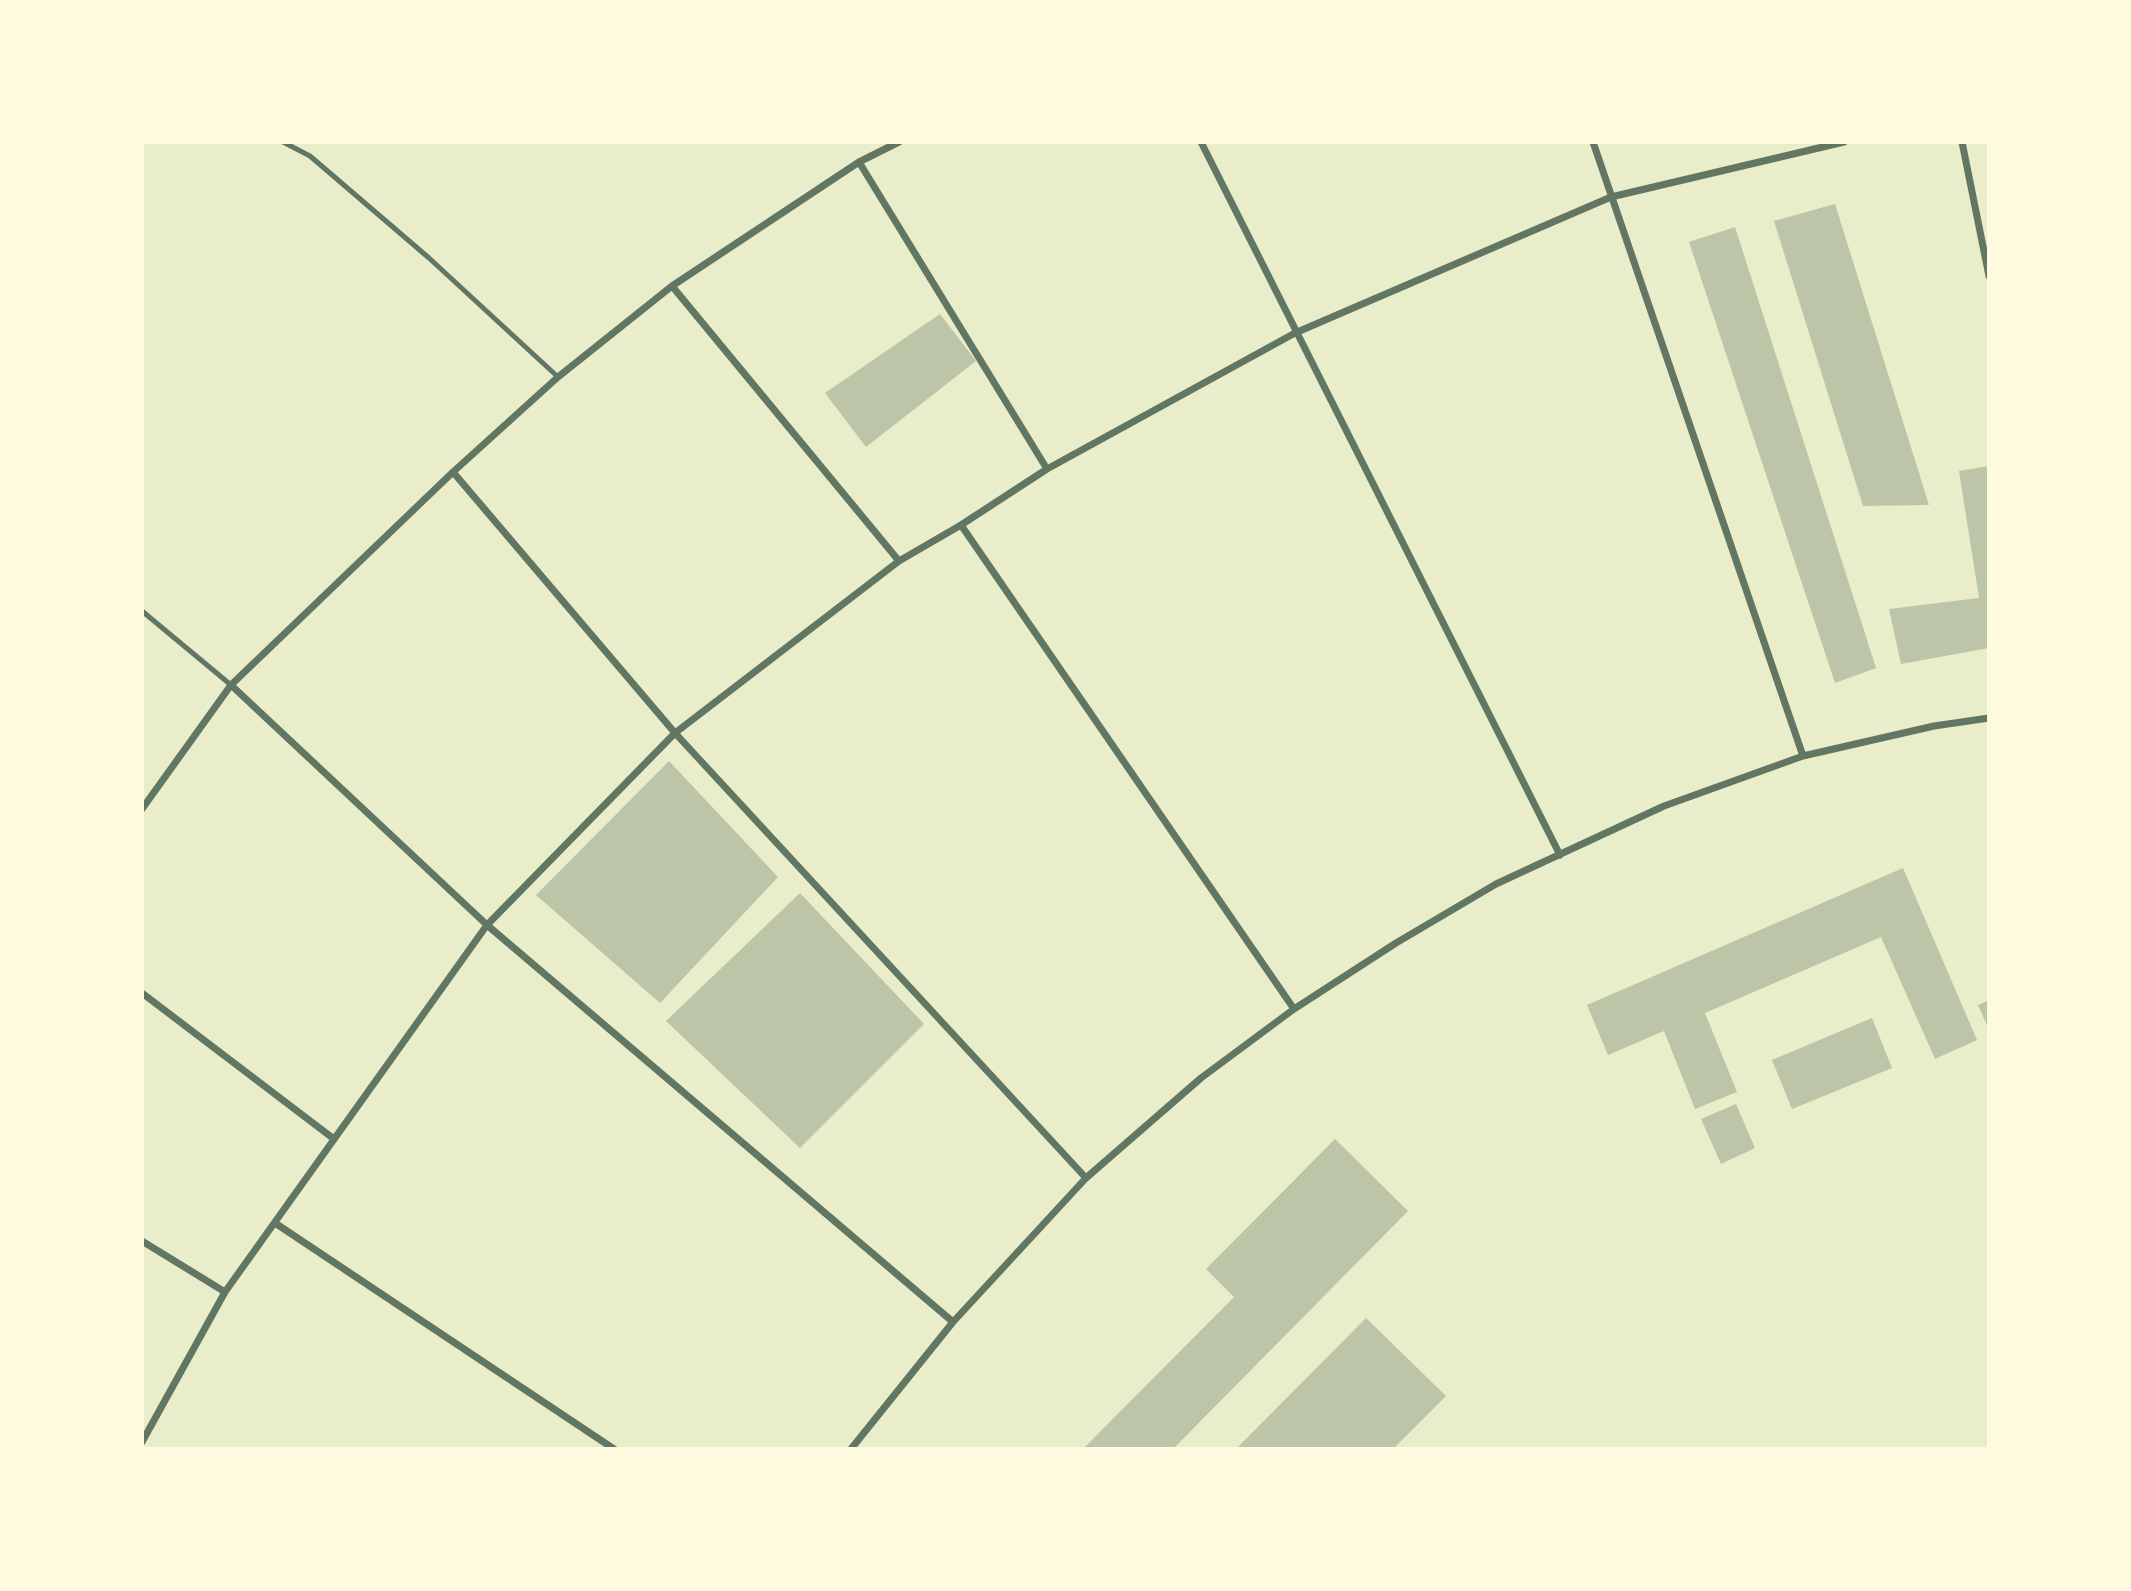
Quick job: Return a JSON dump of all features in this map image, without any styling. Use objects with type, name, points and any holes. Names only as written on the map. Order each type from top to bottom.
[{"type":"street","points":[[142,809],[231,685],[453,472],[558,377],[672,286],[859,162],[899,142]]},
{"type":"street","points":[[1201,142],[1560,855]]},
{"type":"street","points":[[1593,142],[1803,756]]},
{"type":"street","points":[[142,1442],[225,1292],[487,925],[675,733],[899,561],[961,525],[1047,469],[1295,332],[1611,197],[1844,142]]},
{"type":"street","points":[[1962,142],[1989,276]]},
{"type":"street","points":[[859,162],[1047,469]]},
{"type":"street","points":[[672,286],[899,561]]},
{"type":"street","points":[[453,472],[675,733],[1086,1178]]},
{"type":"street","points":[[961,525],[1294,1009]]},
{"type":"street","points":[[231,685],[487,925],[953,1322]]},
{"type":"street","points":[[851,1449],[953,1322],[1086,1178],[1201,1078],[1294,1009],[1396,943],[1496,884],[1664,806],[1803,756],[1934,726],[1989,718]]},
{"type":"street","points":[[142,993],[334,1139]]},
{"type":"street","points":[[275,1223],[614,1449]]},
{"type":"street","points":[[142,1241],[225,1292]]},
{"type":"lane","points":[[283,142],[310,156],[419,250],[558,377]]},
{"type":"lane","points":[[142,611],[231,685]]},
{"type":"building","points":[[1835,204],[1929,505],[1863,506],[1774,221]]},
{"type":"building","points":[[1735,227],[1876,668],[1835,683],[1689,242]]},
{"type":"building","points":[[940,314],[976,361],[866,447],[825,393]]},
{"type":"building","points":[[1989,466],[1989,648],[1901,664],[1889,609],[1979,598],[1959,471]]},
{"type":"building","points":[[669,761],[778,877],[660,1003],[536,895]]},
{"type":"building","points":[[1903,868],[1977,1040],[1935,1059],[1881,937],[1705,1013],[1737,1092],[1695,1109],[1664,1031],[1608,1055],[1587,1005]]},
{"type":"building","points":[[800,893],[924,1024],[800,1148],[666,1021]]},
{"type":"building","points":[[1989,1000],[1989,1030],[1978,1005]]},
{"type":"building","points":[[1872,1018],[1892,1068],[1792,1109],[1772,1060]]},
{"type":"building","points":[[1736,1104],[1755,1148],[1721,1164],[1701,1119]]},
{"type":"building","points":[[1335,1139],[1408,1211],[1173,1449],[1083,1449],[1234,1297],[1206,1269]]},
{"type":"building","points":[[1366,1318],[1446,1396],[1393,1449],[1236,1449]]}]
